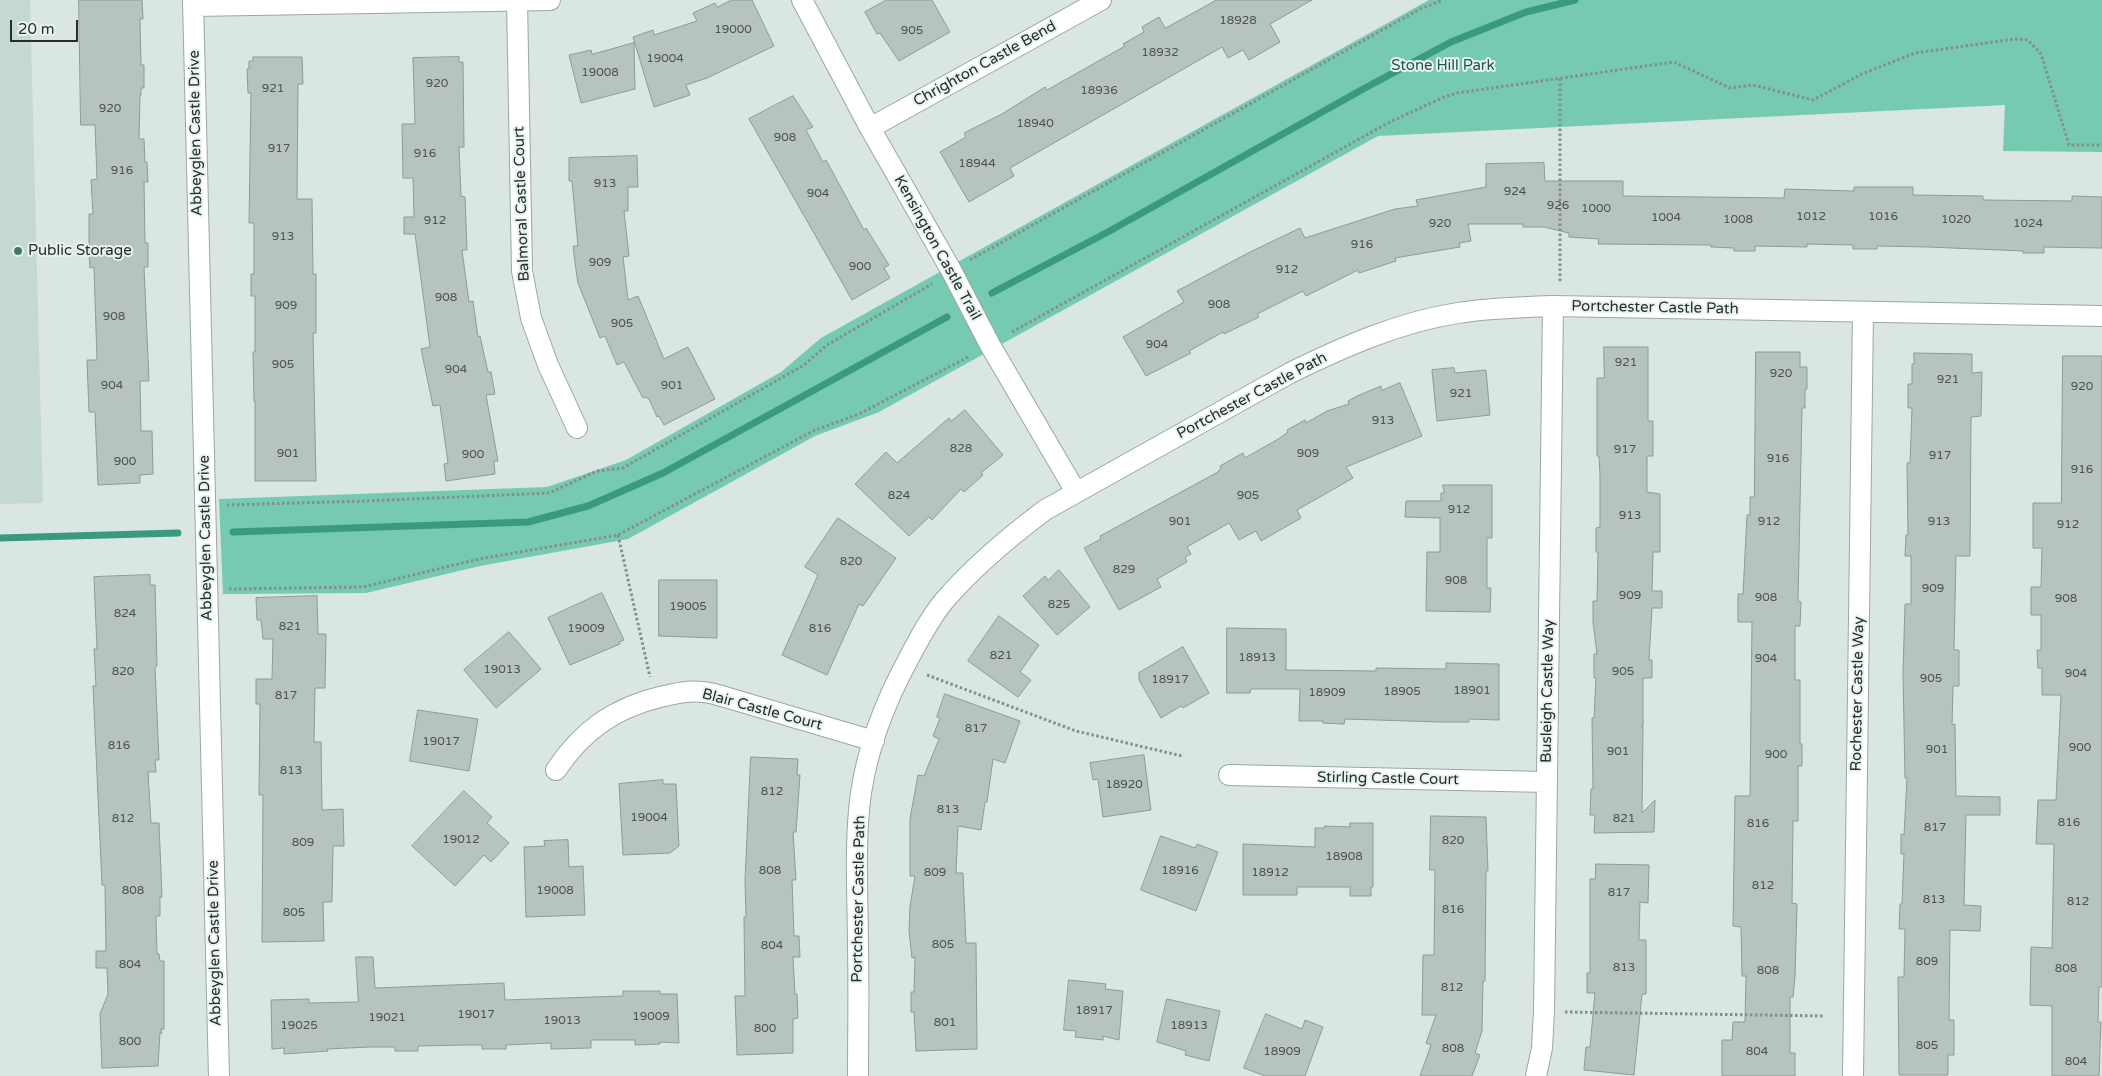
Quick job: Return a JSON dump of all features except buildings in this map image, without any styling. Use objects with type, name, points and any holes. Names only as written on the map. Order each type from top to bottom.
[{"type":"street","points":[[193,3],[550,0]]},
{"type":"street","name":"Kensington Castle Trail","points":[[802,0],[870,128],[952,270],[990,345],[1076,492]]},
{"type":"street","name":"Chrighton Castle Bend","points":[[870,128],[1101,0]]},
{"type":"street","name":"Balmoral Castle Court","points":[[517,1],[522,271],[530,318],[548,365],[577,428]]},
{"type":"street","name":"Abbeyglen Castle Drive","points":[[193,3],[218,1076]]},
{"type":"street","name":"Portchester Castle Path","points":[[858,1076],[857,844],[861,793],[884,709],[897,680],[922,634],[944,601],[1014,533],[1045,510],[1290,373],[1331,353],[1372,336],[1414,323],[1457,313],[1553,306],[2102,316]]},
{"type":"street","name":"Busleigh Castle Way","points":[[1536,1076],[1542,1048],[1544,1012],[1553,306]]},
{"type":"street","name":"Rochester Castle Way","points":[[1853,1076],[1863,312]]},
{"type":"street","name":"Blair Castle Court","points":[[556,770],[570,750],[593,728],[613,714],[643,701],[675,693],[710,693],[874,741]]},
{"type":"street","name":"Stirling Castle Court","points":[[1229,775],[1547,782]]},
{"type":"path","points":[[970,260],[1420,9],[1443,0]]},
{"type":"path","points":[[1012,332],[1388,123],[1457,93],[1674,62],[1730,88],[1753,85],[1813,100],[1862,74],[1915,53],[2014,39],[2028,40],[2041,54],[2069,145],[2102,146]]},
{"type":"path","points":[[1560,77],[1560,281]]},
{"type":"path","points":[[228,589],[363,587],[480,559],[618,535],[813,431],[859,414],[970,356]]},
{"type":"path","points":[[618,535],[650,677]]},
{"type":"path","points":[[927,675],[1076,731],[1182,756]]},
{"type":"path","points":[[1562,1012],[1825,1016]]},
{"type":"shaded area","name":"Public Storage","points":[[0,0],[30,0],[43,503],[0,504]]},
{"type":"green space","name":"Stone Hill Park","points":[[1429,0],[2102,0],[2102,152],[2003,151],[2005,105],[1378,136],[879,412],[815,436],[628,539],[480,566],[366,593],[223,594],[219,499],[547,487],[626,460],[781,372],[821,338]]},
{"type":"waterway","points":[[992,293],[1106,233],[1451,42],[1526,12],[1575,0]]},
{"type":"waterway","points":[[233,532],[528,522],[588,506],[663,473],[947,317]]},
{"type":"waterway","points":[[0,538],[178,533]]},
{"type":"place","name":"Public Storage","points":[[18,251]]}]
